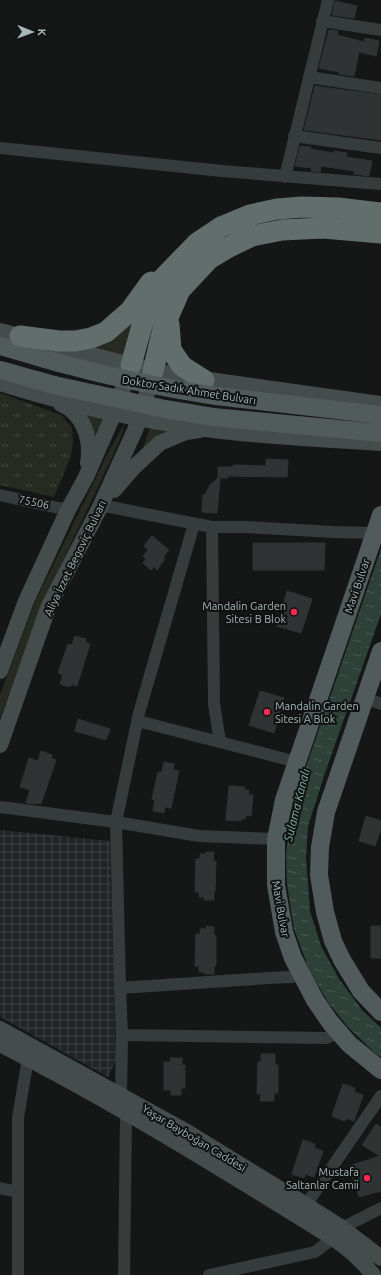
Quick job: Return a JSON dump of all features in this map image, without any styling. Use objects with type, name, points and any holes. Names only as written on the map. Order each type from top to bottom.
[{"type":"highway","points":[[20,336],[59,341],[75,341],[91,338],[106,332],[130,311],[157,274],[197,243],[221,227],[250,215],[277,209],[302,207],[338,208],[381,212]]},
{"type":"highway","points":[[153,371],[163,328],[180,290],[209,259],[252,236],[282,230],[323,228],[381,233]]},
{"type":"highway","points":[[131,365],[143,322],[163,278],[197,243]]},
{"type":"highway","points":[[169,316],[170,350],[182,366],[214,386]]},
{"type":"main road","points":[[0,330],[81,353],[214,386],[381,404]]},
{"type":"main road","name":"Doktor Sadık Ahmet Bulvarı","points":[[0,346],[59,363],[167,388],[214,386],[381,415]]},
{"type":"main road","points":[[68,403],[80,402],[93,398],[102,385],[99,366],[91,358],[81,353]]},
{"type":"main road","points":[[0,671],[26,601],[68,510],[86,477],[114,412],[131,365]]},
{"type":"main road","name":"Doktor Sadık Ahmet Bulvarı","points":[[0,370],[51,391],[165,409],[213,425],[381,433]]},
{"type":"main road","name":"Aliya İzzet Begoviç Bulvarı","points":[[0,745],[48,608],[100,507],[140,418],[153,371]]},
{"type":"main road","points":[[0,383],[51,391],[68,403],[140,418],[213,425],[304,438],[381,444]]},
{"type":"main road","points":[[213,425],[200,424],[191,410],[191,402],[197,389],[211,383],[214,386]]},
{"type":"main road","points":[[51,391],[81,420],[89,440],[89,456],[86,477]]},
{"type":"main road","points":[[100,507],[133,468],[160,443],[186,432],[213,425]]},
{"type":"main road","name":"Mavi Bulvar","points":[[381,515],[284,800],[276,840],[276,886],[284,932],[292,958],[315,1000],[338,1032],[349,1044],[381,1070]]},
{"type":"main road","points":[[381,651],[373,701],[326,812],[320,847],[319,876],[325,912],[333,941],[342,960],[361,991],[381,1012]]},
{"type":"main road","name":"Yaşar Bayboğan Caddesi","points":[[0,1029],[187,1132],[306,1205],[338,1233],[351,1252],[368,1268],[373,1275]]},
{"type":"main road","name":"Yaşar Bayboğan Caddesi","points":[[0,1044],[28,1058],[338,1233],[367,1247],[381,1258]]},
{"type":"street","points":[[285,177],[328,0]]},
{"type":"street","points":[[322,21],[381,30]]},
{"type":"street","points":[[309,77],[381,88]]},
{"type":"street","points":[[294,136],[381,148]]},
{"type":"street","points":[[0,148],[285,177],[381,184]]},
{"type":"street","name":"75506","points":[[0,495],[68,510]]},
{"type":"street","points":[[100,507],[110,507],[212,527],[246,527],[375,533]]},
{"type":"street","points":[[121,1095],[122,1035],[116,822],[138,722],[194,524]]},
{"type":"street","points":[[212,527],[214,704],[220,742]]},
{"type":"street","points":[[138,722],[297,762]]},
{"type":"street","points":[[0,807],[116,822],[200,836],[276,840]]},
{"type":"street","points":[[120,988],[290,977],[301,974]]},
{"type":"street","points":[[122,1035],[326,1038],[338,1032]]},
{"type":"street","points":[[18,1275],[18,1118],[28,1058]]},
{"type":"street","points":[[306,1205],[381,1096]]},
{"type":"street","points":[[124,1275],[126,1113]]},
{"type":"street","points":[[0,1188],[18,1192]]},
{"type":"street","points":[[209,1275],[315,1252],[338,1233],[381,1208]]},
{"type":"shaded area","points":[[0,830],[110,841],[116,1061],[108,1077],[0,1017]]},
{"type":"green space","points":[[137,314],[124,357],[91,347]]},
{"type":"green space","points":[[0,393],[61,415],[72,428],[73,442],[71,456],[54,497],[0,485]]},
{"type":"green space","points":[[81,412],[104,416],[92,441]]},
{"type":"green space","points":[[126,421],[114,453],[42,605],[0,718],[0,695],[35,602],[109,451]]},
{"type":"green space","points":[[151,425],[182,429],[143,448]]},
{"type":"water","name":"Sulama Kanalı","points":[[381,549],[381,614],[308,826],[306,858],[310,911],[321,946],[339,979],[362,1010],[381,1028],[381,1057],[349,1028],[328,1002],[309,969],[294,929],[287,884],[286,853],[293,805]]},
{"type":"building","points":[[335,1],[357,6],[354,18],[332,15]]},
{"type":"building","points":[[329,30],[338,31],[337,35],[364,42],[365,38],[379,41],[376,56],[359,52],[354,76],[339,74],[339,72],[319,68]]},
{"type":"building","points":[[315,86],[381,95],[381,140],[304,130]]},
{"type":"building","points":[[300,146],[311,147],[310,149],[334,153],[334,151],[347,153],[346,157],[372,161],[369,176],[354,174],[354,171],[321,166],[320,172],[311,171],[312,168],[295,166]]},
{"type":"building","points":[[266,459],[288,460],[287,477],[228,476],[228,478],[220,478],[217,513],[202,512],[203,495],[205,495],[210,485],[218,478],[218,467],[233,467],[233,465],[266,466]]},
{"type":"building","points":[[152,536],[169,550],[163,557],[165,559],[157,570],[154,567],[151,570],[143,563],[146,559],[143,556],[148,550],[144,546]]},
{"type":"building","points":[[253,543],[325,543],[324,570],[253,570]]},
{"type":"building","name":"Mandalin Garden Sitesi B Blok","points":[[287,591],[312,599],[301,633],[277,626]]},
{"type":"building","points":[[75,636],[86,639],[85,642],[90,644],[77,686],[72,684],[70,687],[60,684],[63,675],[58,673],[68,644],[72,645]]},
{"type":"building","name":"Mandalin Garden Sitesi A Blok","points":[[260,691],[284,698],[274,733],[249,725]]},
{"type":"building","points":[[78,719],[110,729],[106,740],[75,731]]},
{"type":"building","points":[[41,751],[52,755],[51,758],[56,760],[41,804],[26,803],[30,790],[20,787],[29,758],[38,761]]},
{"type":"building","points":[[164,762],[174,764],[173,770],[179,771],[171,808],[165,807],[164,813],[153,811],[155,800],[152,799],[158,772],[162,772]]},
{"type":"building","points":[[229,786],[245,787],[244,790],[249,790],[248,795],[253,795],[251,816],[246,815],[245,819],[242,819],[241,821],[226,820]]},
{"type":"building","points":[[366,816],[381,821],[381,828],[375,846],[359,841]]},
{"type":"building","points":[[206,852],[214,852],[213,861],[216,861],[214,900],[204,900],[204,897],[199,897],[199,892],[195,892],[196,859],[200,859],[200,854],[205,854]]},
{"type":"building","points":[[206,926],[214,927],[214,936],[216,936],[216,966],[214,966],[214,974],[204,974],[205,972],[199,972],[199,966],[195,966],[196,934],[200,934],[201,928],[206,929]]},
{"type":"building","points":[[371,926],[381,926],[381,958],[371,958]]},
{"type":"building","points":[[261,1054],[275,1054],[275,1065],[278,1065],[278,1093],[274,1093],[274,1101],[260,1101],[261,1094],[257,1094],[258,1062],[261,1062]]},
{"type":"building","points":[[170,1058],[182,1058],[182,1065],[185,1065],[185,1088],[181,1088],[181,1095],[171,1095],[171,1090],[164,1090],[164,1062],[171,1062]]},
{"type":"building","points":[[343,1084],[355,1088],[354,1092],[363,1095],[354,1121],[346,1118],[345,1121],[332,1116]]},
{"type":"building","name":"Mustafa Saltanlar Camii","points":[[376,1124],[381,1127],[381,1191],[359,1197],[349,1166],[380,1156],[362,1145]]},
{"type":"building","points":[[303,1140],[315,1144],[314,1148],[323,1151],[314,1177],[305,1174],[304,1178],[292,1174]]},
{"type":"place","name":"Mandalin Garden Sitesi B Blok","points":[[294,612]]},
{"type":"place","name":"Mandalin Garden Sitesi A Blok","points":[[267,712]]},
{"type":"place","name":"Mustafa Saltanlar Camii","points":[[367,1178]]}]
